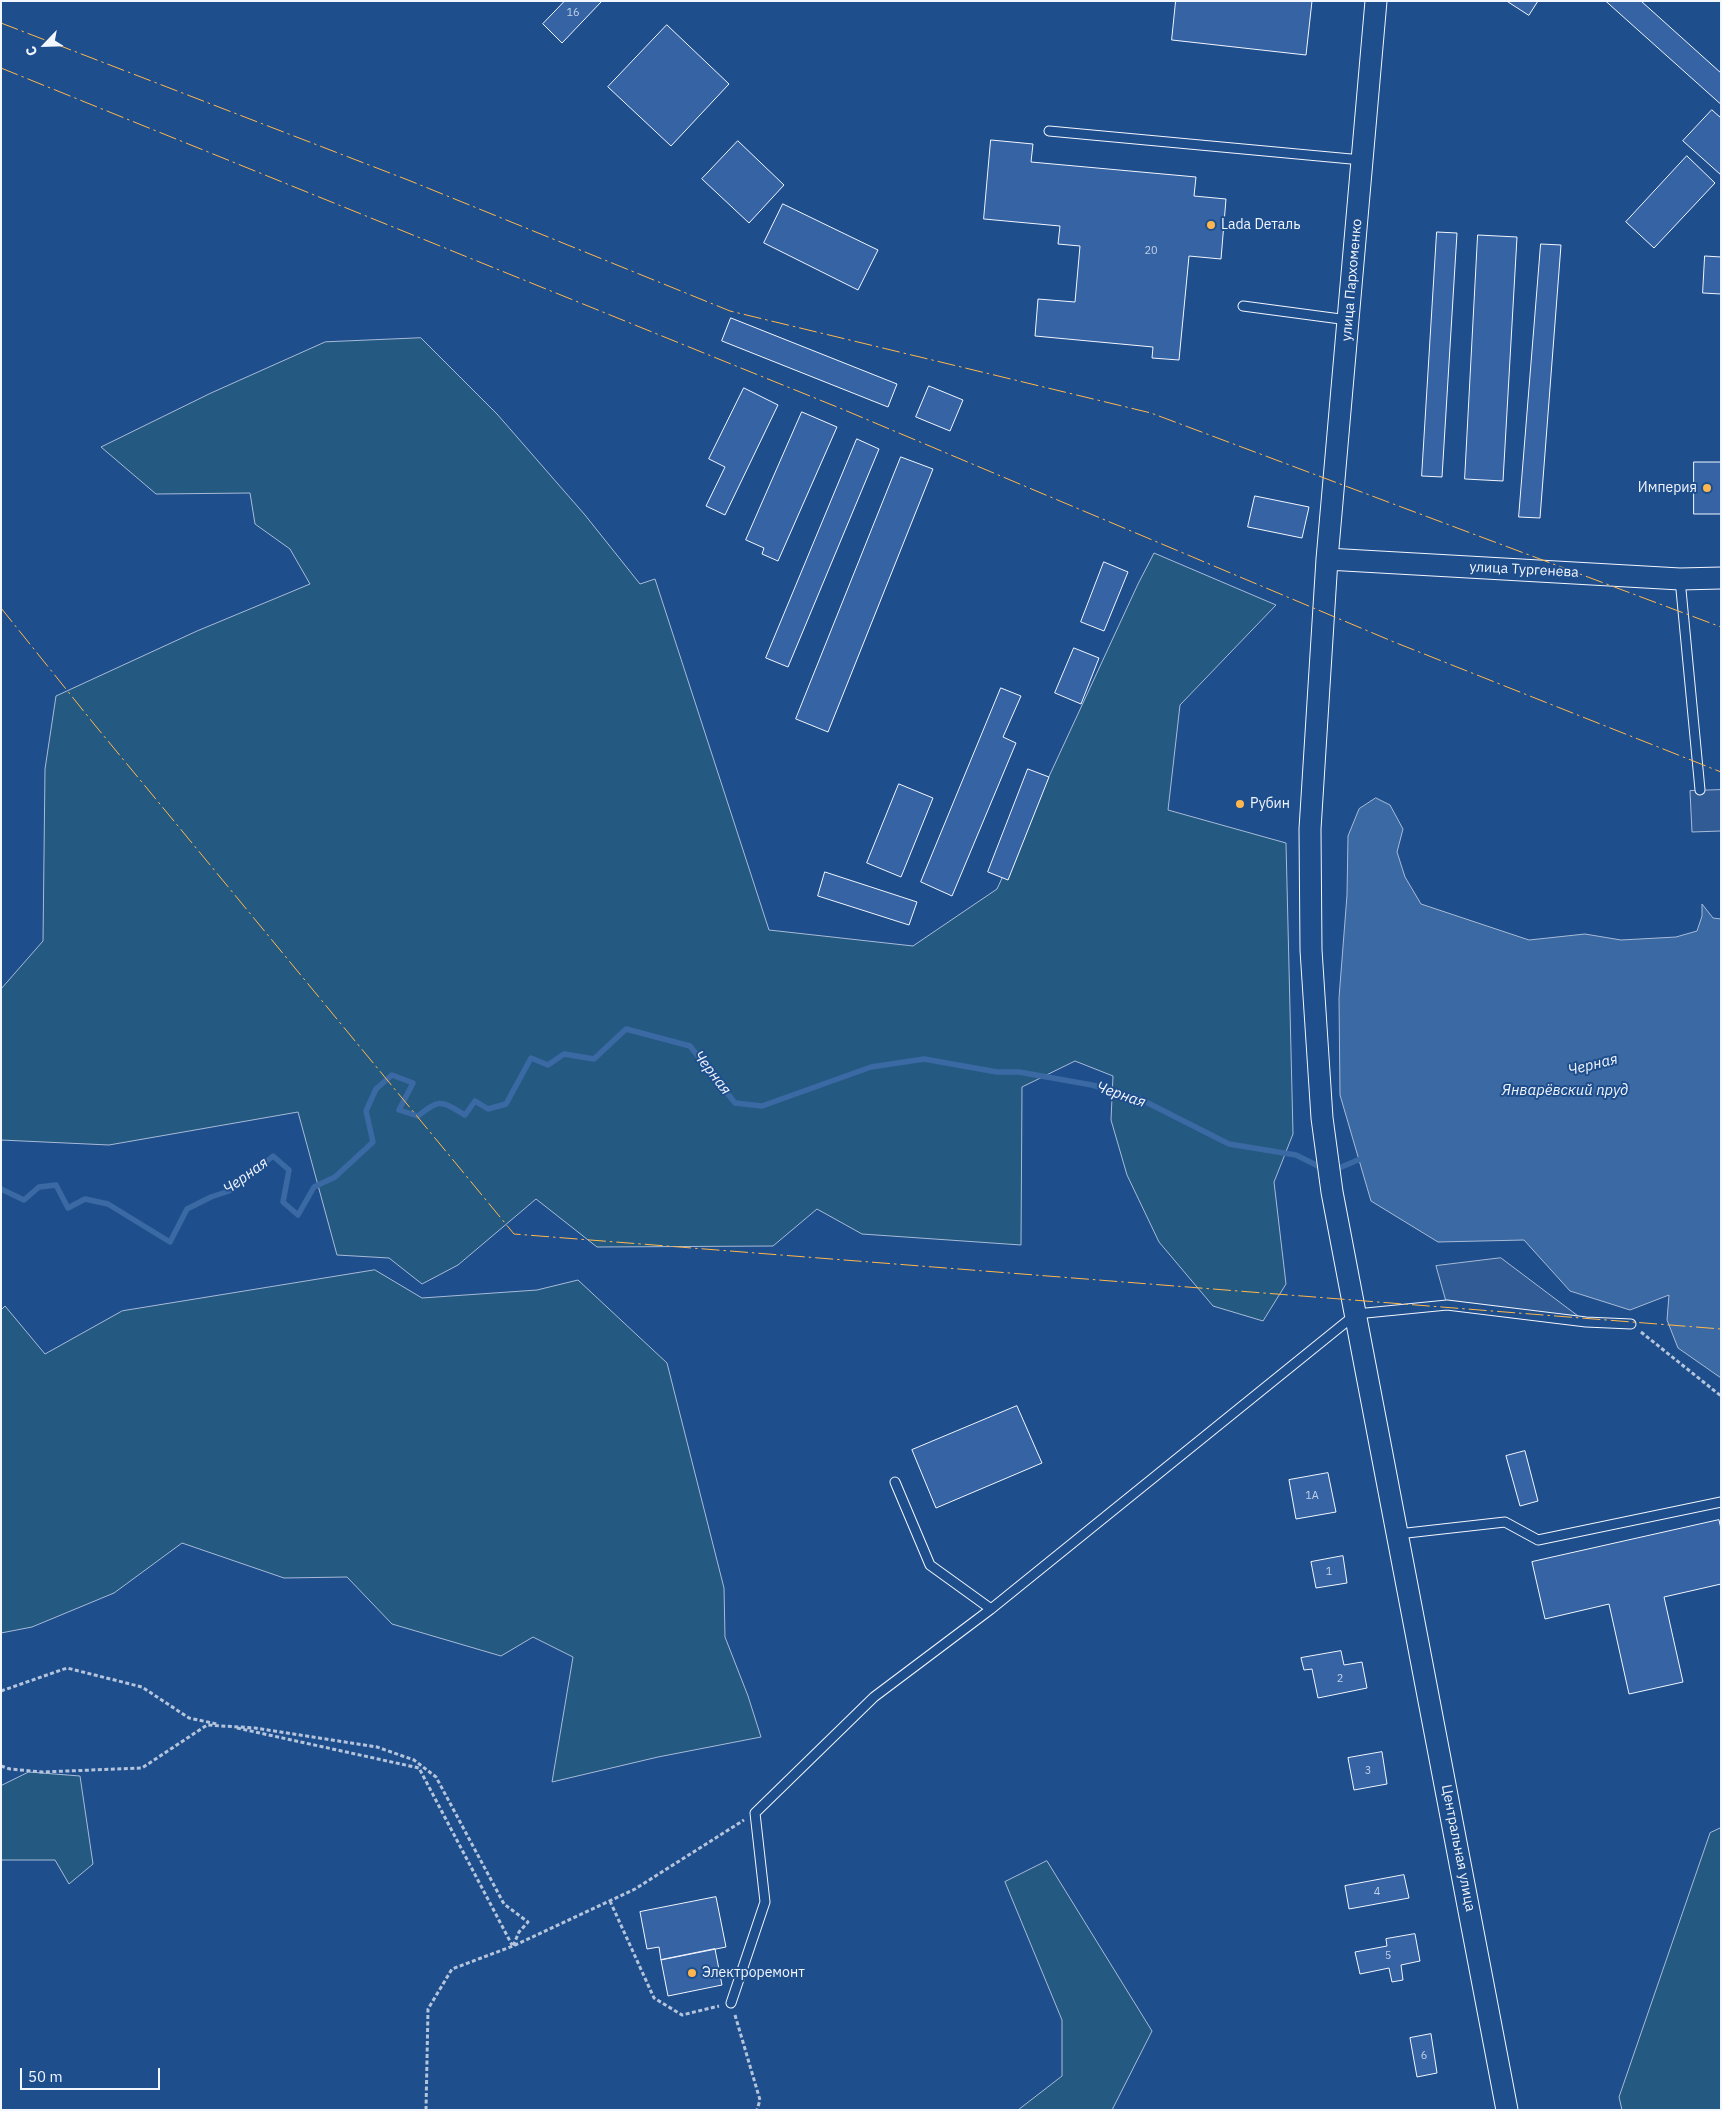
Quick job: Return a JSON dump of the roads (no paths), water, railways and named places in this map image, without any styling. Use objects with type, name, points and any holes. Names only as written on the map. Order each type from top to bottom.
[{"type":"street","name":"улица Пархоменко","points":[[1322,1118],[1311,950],[1310,829],[1327,559],[1376,1]]},
{"type":"street","name":"улица Тургенева","points":[[1327,559],[1680,579],[1721,578]]},
{"type":"street","name":"Центральная улица","points":[[1322,1118],[1332,1192],[1507,2110]]},
{"type":"lane","points":[[1049,131],[1363,160]]},
{"type":"lane","points":[[1243,306],[1349,320]]},
{"type":"lane","points":[[1680,579],[1700,790]]},
{"type":"lane","points":[[731,2003],[765,1902],[755,1813],[874,1697],[991,1609],[1356,1314],[1447,1305],[1586,1322],[1631,1324]]},
{"type":"lane","points":[[895,1482],[930,1565],[991,1609]]},
{"type":"lane","points":[[1398,1534],[1505,1522],[1538,1540],[1721,1502]]},
{"type":"water","name":"Январёвский пруд","points":[[1376,798],[1390,805],[1403,829],[1397,852],[1405,877],[1421,904],[1529,940],[1585,934],[1621,940],[1676,937],[1697,931],[1702,916],[1702,904],[1713,918],[1721,919],[1721,1378],[1678,1348],[1667,1320],[1669,1295],[1630,1310],[1570,1291],[1524,1240],[1438,1242],[1371,1201],[1340,1095],[1339,998],[1347,895],[1348,836],[1359,809]]},
{"type":"waterway","name":"Черная","points":[[1,1189],[24,1200],[39,1187],[56,1185],[68,1208],[85,1199],[108,1204],[170,1242],[187,1209],[211,1197],[232,1190],[273,1156],[289,1170],[283,1202],[298,1215],[314,1187],[335,1177],[373,1142],[366,1111],[376,1089],[392,1075],[413,1083],[399,1110],[418,1116],[431,1106],[445,1104],[465,1115],[475,1101],[488,1109],[506,1104],[531,1058],[548,1065],[564,1054],[594,1059],[626,1029],[690,1046],[735,1103],[762,1106],[871,1067],[924,1059],[997,1072],[1019,1072],[1092,1085],[1138,1098],[1229,1144],[1296,1155],[1324,1169]]},
{"type":"waterway","name":"Черная","points":[[1332,1171],[1365,1157]]},
{"type":"place","name":"Lada Dеталь","points":[[1211,225]]},
{"type":"place","name":"Империя","points":[[1707,488]]},
{"type":"place","name":"Рубин","points":[[1240,804]]},
{"type":"place","name":"Электроремонт","points":[[692,1973]]}]
